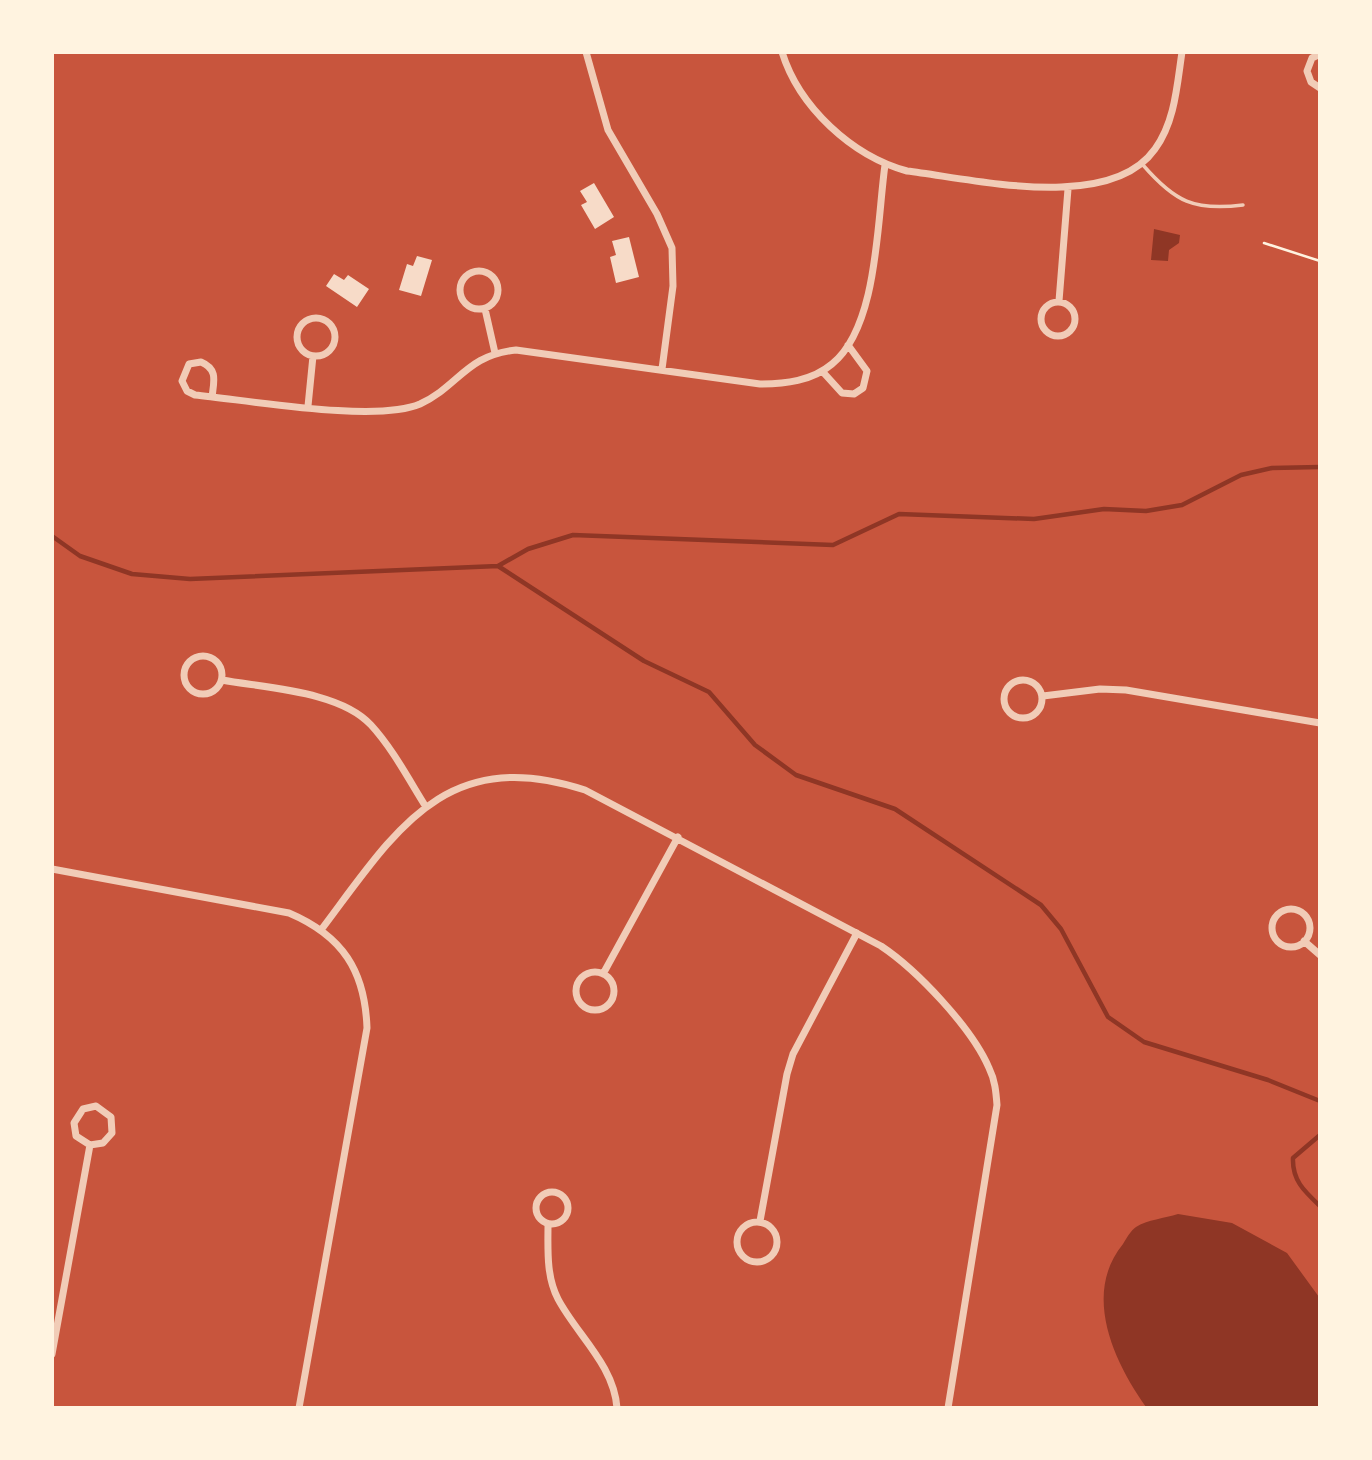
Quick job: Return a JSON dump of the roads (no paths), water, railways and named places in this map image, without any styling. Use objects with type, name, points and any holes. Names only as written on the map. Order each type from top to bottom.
[{"type":"street","points":[[586,52],[608,130],[657,214],[671,248],[673,286],[662,369]]},
{"type":"street","points":[[782,52],[800,92],[816,111],[847,140],[885,165],[907,171],[1068,189],[1106,183],[1143,164],[1168,126],[1182,52]]},
{"type":"street","points":[[1320,54],[1312,58],[1307,71],[1311,82],[1320,88]]},
{"type":"street","points":[[212,397],[215,375],[212,369],[201,362],[190,364],[181,375],[183,387],[195,395],[212,397],[308,406],[385,412],[402,409],[434,395],[478,359],[516,350],[760,384],[782,384],[832,365],[859,325],[868,292],[885,165]]},
{"type":"street","points":[[1059,301],[1068,189]]},
{"type":"street","points":[[474,271],[490,275],[497,286],[495,300],[485,309],[471,308],[461,298],[460,284],[474,271]]},
{"type":"street","points":[[1059,301],[1073,309],[1076,320],[1069,332],[1058,336],[1044,330],[1041,318],[1048,304],[1059,301]]},
{"type":"street","points":[[485,309],[495,353]]},
{"type":"street","points":[[321,319],[332,326],[335,339],[326,354],[313,356],[299,346],[298,333],[306,322],[321,319]]},
{"type":"street","points":[[822,370],[842,393],[854,394],[863,388],[867,371],[848,345]]},
{"type":"street","points":[[308,406],[313,356]]},
{"type":"street","points":[[205,656],[219,664],[222,680],[215,689],[199,693],[186,685],[184,671],[191,659],[205,656]]},
{"type":"street","points":[[222,680],[326,699],[357,714],[380,736],[426,807]]},
{"type":"street","points":[[1020,680],[1034,682],[1043,696],[1038,713],[1026,719],[1008,711],[1004,699],[1009,686],[1020,680]]},
{"type":"street","points":[[1043,696],[1100,689],[1126,690],[1320,723]]},
{"type":"street","points":[[321,930],[393,834],[426,807],[443,796],[482,782],[545,779],[585,790],[678,837],[892,953],[917,974],[972,1039],[990,1070],[995,1086],[996,1121],[948,1408]]},
{"type":"street","points":[[603,974],[678,837]]},
{"type":"street","points":[[52,869],[272,909],[297,917],[321,930],[342,950],[356,970],[363,989],[367,1028],[299,1408]]},
{"type":"street","points":[[1287,909],[1304,914],[1310,926],[1304,941],[1291,947],[1276,940],[1272,929],[1276,915],[1287,909]]},
{"type":"street","points":[[761,1221],[787,1074],[793,1054],[857,933]]},
{"type":"street","points":[[1304,941],[1320,955]]},
{"type":"street","points":[[588,973],[603,974],[612,983],[613,996],[605,1006],[587,1008],[577,998],[579,981],[588,973]]},
{"type":"street","points":[[96,1106],[111,1116],[112,1133],[103,1143],[90,1145],[76,1136],[74,1122],[83,1109],[96,1106]]},
{"type":"street","points":[[52,1354],[90,1145]]},
{"type":"street","points":[[555,1191],[567,1200],[568,1212],[560,1223],[548,1224],[539,1218],[537,1203],[544,1194],[555,1191]]},
{"type":"street","points":[[761,1221],[776,1232],[778,1245],[766,1260],[754,1262],[740,1253],[737,1238],[745,1225],[761,1221]]},
{"type":"street","points":[[548,1224],[548,1257],[557,1297],[608,1375],[617,1408]]},
{"type":"lane","points":[[1143,164],[1185,203],[1214,209],[1243,205]]},
{"type":"waterway","points":[[52,536],[80,556],[132,574],[190,579],[498,566],[528,549],[573,535],[833,545],[899,514],[1034,519],[1104,509],[1146,511],[1182,505],[1241,475],[1272,468],[1320,467]]},
{"type":"waterway","points":[[498,566],[644,661],[709,692],[755,745],[796,775],[895,809],[1041,905],[1061,929],[1108,1017],[1144,1042],[1268,1080],[1320,1101]]},
{"type":"waterway","points":[[1320,1135],[1293,1158],[1297,1179],[1320,1206]]}]
